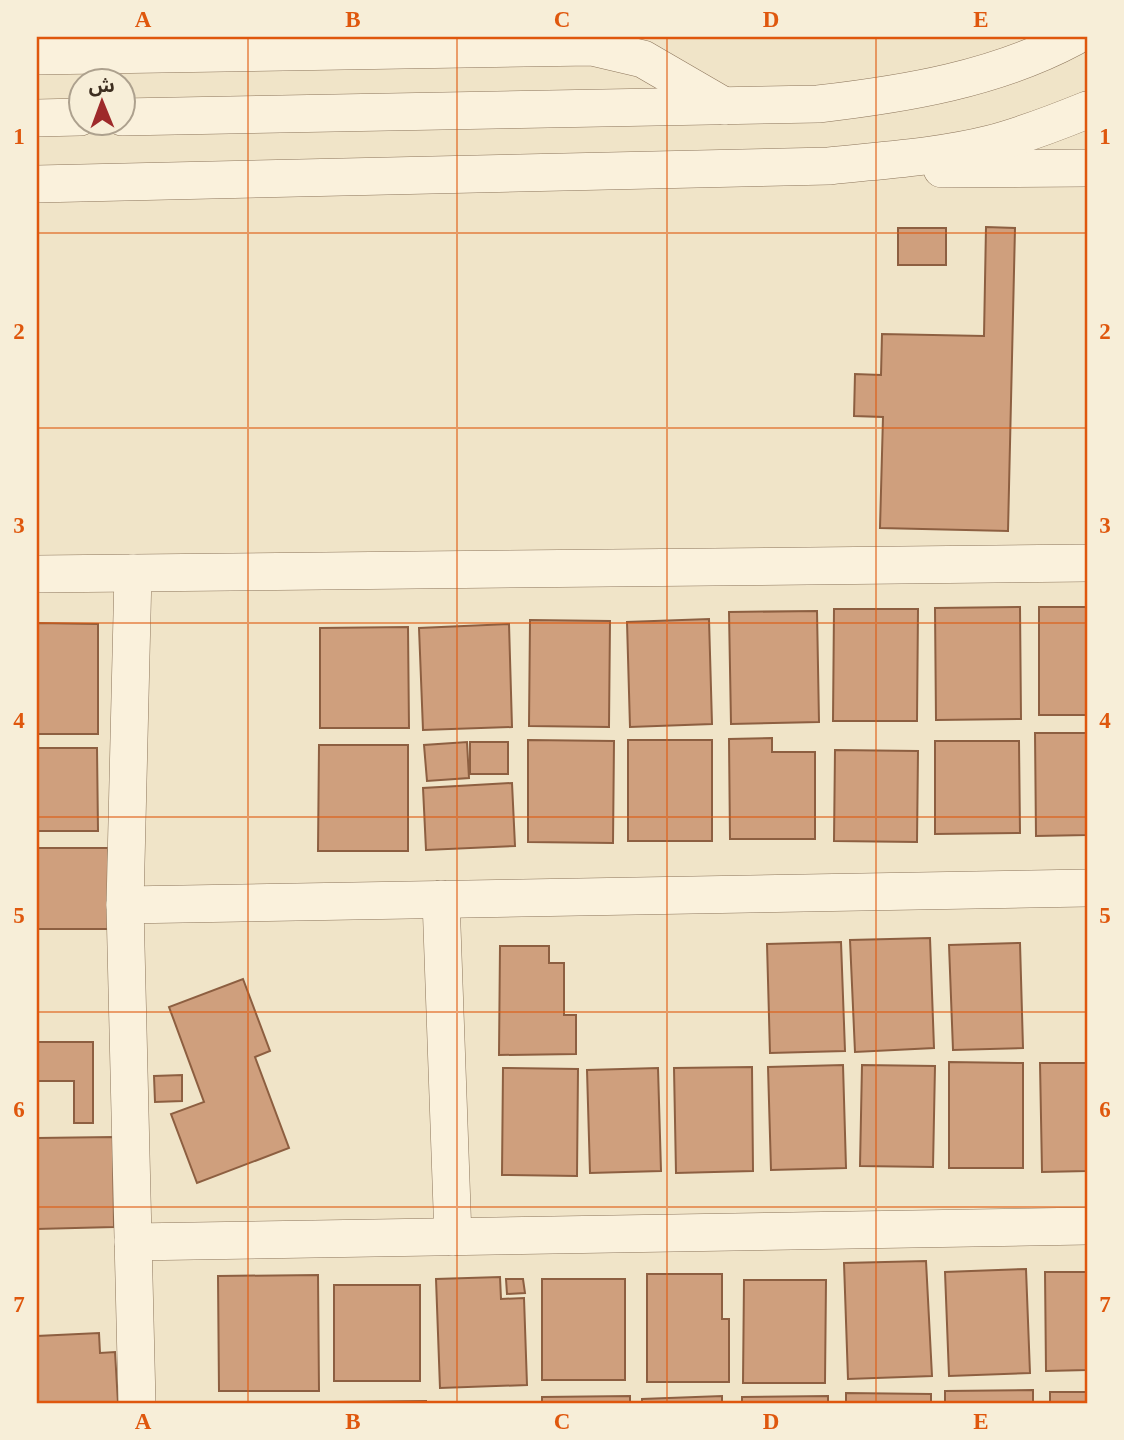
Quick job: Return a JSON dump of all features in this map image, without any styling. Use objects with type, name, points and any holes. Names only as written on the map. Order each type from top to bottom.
[{"type":"street","points":[[136,117],[818,104],[884,97],[956,80],[1008,65],[1074,37]]},
{"type":"street","points":[[37,56],[592,47],[643,59],[725,107]]},
{"type":"street","points":[[829,166],[934,155],[989,144],[1040,129],[1087,110]]},
{"type":"street","points":[[37,118],[66,117]]},
{"type":"street","points":[[37,184],[829,166],[974,170],[1087,169]]},
{"type":"street","points":[[37,574],[1087,563]]},
{"type":"street","points":[[133,573],[125,905],[137,1403]]},
{"type":"street","points":[[125,905],[1087,888]]},
{"type":"street","points":[[441,899],[453,1237]]},
{"type":"street","points":[[133,1242],[1087,1226]]},
{"type":"building","points":[[986,227],[1015,228],[1008,531],[880,528],[883,417],[854,416],[855,374],[881,375],[882,334],[984,336]]},
{"type":"building","points":[[898,228],[946,228],[946,265],[898,265]]},
{"type":"building","points":[[1020,607],[1021,719],[936,720],[935,608]]},
{"type":"building","points":[[1039,607],[1087,607],[1087,715],[1039,715]]},
{"type":"building","points":[[834,609],[918,609],[917,721],[833,721]]},
{"type":"building","points":[[817,611],[819,722],[731,724],[729,612]]},
{"type":"building","points":[[709,619],[712,724],[630,727],[627,622]]},
{"type":"building","points":[[530,620],[610,621],[609,727],[529,726]]},
{"type":"building","points":[[37,623],[98,624],[98,734],[37,734]]},
{"type":"building","points":[[509,624],[512,727],[423,730],[419,628]]},
{"type":"building","points":[[408,627],[409,728],[320,728],[320,628]]},
{"type":"building","points":[[1035,733],[1087,733],[1087,835],[1036,836]]},
{"type":"building","points":[[772,738],[772,752],[815,752],[815,839],[730,839],[729,739]]},
{"type":"building","points":[[528,740],[614,741],[613,843],[528,842]]},
{"type":"building","points":[[628,740],[712,740],[712,841],[628,841]]},
{"type":"building","points":[[935,741],[1019,741],[1020,833],[935,834]]},
{"type":"building","points":[[467,742],[469,778],[427,781],[424,745]]},
{"type":"building","points":[[470,742],[508,742],[508,774],[470,774]]},
{"type":"building","points":[[319,745],[408,745],[408,851],[318,851]]},
{"type":"building","points":[[37,748],[97,748],[98,831],[37,831]]},
{"type":"building","points":[[835,750],[918,751],[917,842],[834,841]]},
{"type":"building","points":[[512,783],[515,846],[426,850],[423,788]]},
{"type":"building","points":[[37,848],[108,848],[108,929],[37,929]]},
{"type":"building","points":[[930,938],[934,1048],[855,1052],[850,940]]},
{"type":"building","points":[[841,942],[845,1051],[770,1053],[767,944]]},
{"type":"building","points":[[1020,943],[1023,1048],[953,1050],[949,945]]},
{"type":"building","points":[[500,946],[549,946],[549,963],[564,963],[564,1015],[576,1015],[576,1054],[499,1055]]},
{"type":"building","points":[[243,979],[270,1051],[255,1057],[289,1148],[197,1183],[171,1114],[204,1102],[169,1007]]},
{"type":"building","points":[[37,1042],[93,1042],[93,1123],[74,1123],[74,1081],[37,1081]]},
{"type":"building","points":[[949,1062],[1023,1063],[1023,1168],[949,1168]]},
{"type":"building","points":[[1040,1063],[1087,1063],[1087,1171],[1042,1172]]},
{"type":"building","points":[[843,1065],[846,1168],[771,1170],[768,1067]]},
{"type":"building","points":[[862,1065],[935,1066],[933,1167],[860,1166]]},
{"type":"building","points":[[752,1067],[753,1171],[676,1173],[674,1068]]},
{"type":"building","points":[[503,1068],[578,1069],[577,1176],[502,1175]]},
{"type":"building","points":[[658,1068],[661,1171],[590,1173],[587,1070]]},
{"type":"building","points":[[182,1075],[182,1101],[155,1102],[154,1076]]},
{"type":"building","points":[[113,1137],[114,1227],[37,1229],[37,1138]]},
{"type":"building","points":[[926,1261],[932,1376],[848,1379],[844,1263]]},
{"type":"building","points":[[1026,1269],[1030,1373],[949,1376],[945,1272]]},
{"type":"building","points":[[1045,1272],[1087,1272],[1087,1370],[1046,1371]]},
{"type":"building","points":[[647,1274],[722,1274],[722,1319],[729,1319],[729,1382],[647,1382]]},
{"type":"building","points":[[318,1275],[319,1391],[219,1391],[218,1276]]},
{"type":"building","points":[[500,1277],[501,1299],[524,1298],[527,1385],[440,1388],[436,1279]]},
{"type":"building","points":[[506,1279],[523,1279],[525,1293],[507,1294]]},
{"type":"building","points":[[542,1279],[625,1279],[625,1380],[542,1380]]},
{"type":"building","points":[[744,1280],[826,1280],[825,1383],[743,1383]]},
{"type":"building","points":[[334,1285],[420,1285],[420,1381],[334,1381]]},
{"type":"building","points":[[99,1333],[100,1353],[115,1352],[118,1403],[37,1403],[37,1336]]},
{"type":"building","points":[[1033,1390],[1033,1403],[945,1403],[945,1391]]},
{"type":"building","points":[[1050,1392],[1087,1392],[1087,1403],[1050,1403]]},
{"type":"building","points":[[846,1393],[931,1394],[931,1403],[846,1403]]},
{"type":"building","points":[[630,1396],[630,1403],[542,1403],[542,1397]]},
{"type":"building","points":[[722,1396],[722,1403],[642,1403],[642,1399]]},
{"type":"building","points":[[828,1396],[828,1403],[742,1403],[742,1397]]},
{"type":"building","points":[[332,1402],[426,1403],[332,1403]]}]
